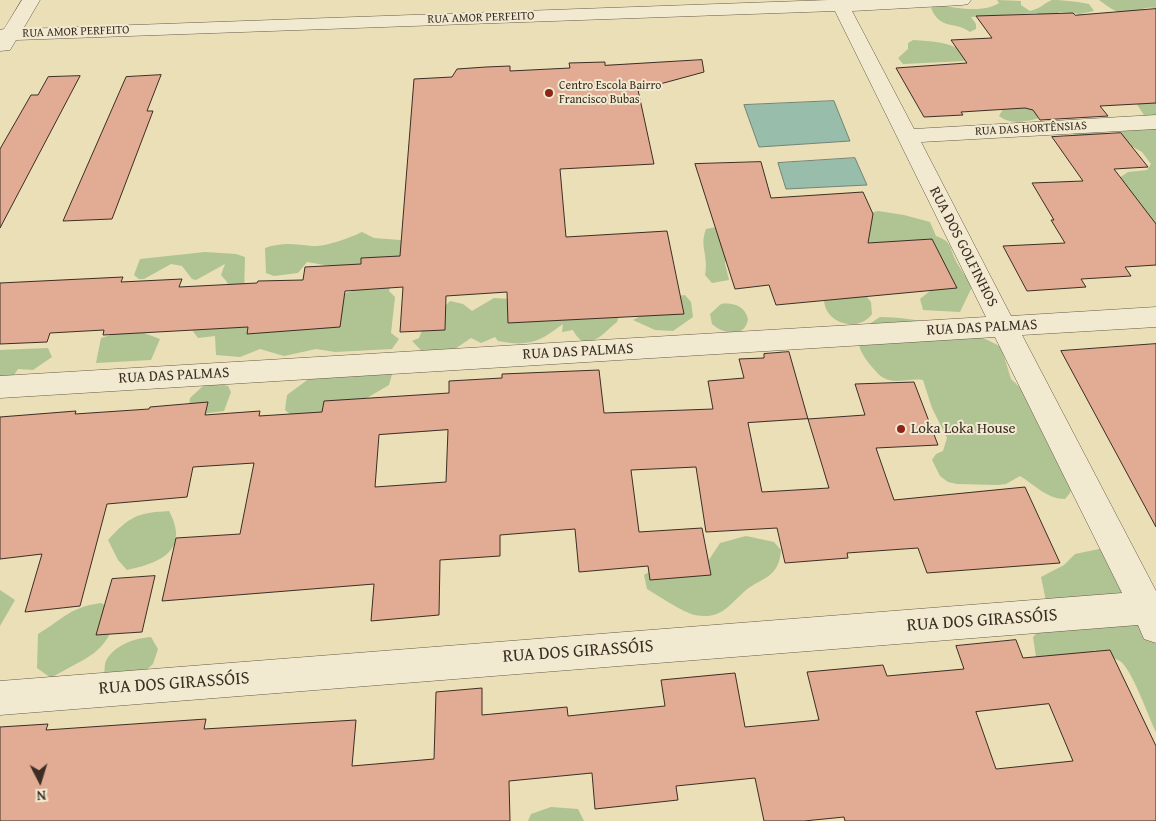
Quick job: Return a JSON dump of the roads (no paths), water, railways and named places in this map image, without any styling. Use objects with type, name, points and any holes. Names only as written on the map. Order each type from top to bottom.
[{"type":"street","points":[[0,51],[4,34],[31,0]]},
{"type":"street","name":"RUA AMOR PERFEITO","points":[[4,34],[962,0]]},
{"type":"street","name":"RUA DOS GOLFINHOS","points":[[839,3],[1003,327],[1153,614]]},
{"type":"street","name":"RUA DAS HORTÊNSIAS","points":[[906,136],[1156,122]]},
{"type":"street","name":"RUA DAS PALMAS","points":[[0,387],[1156,317]]},
{"type":"street","name":"RUA DOS GIRASSÓIS","points":[[0,698],[1153,614]]},
{"type":"place","name":"Centro Escola Bairro Francisco Bubas","points":[[549,93]]},
{"type":"place","name":"Loka Loka House","points":[[901,429]]}]
